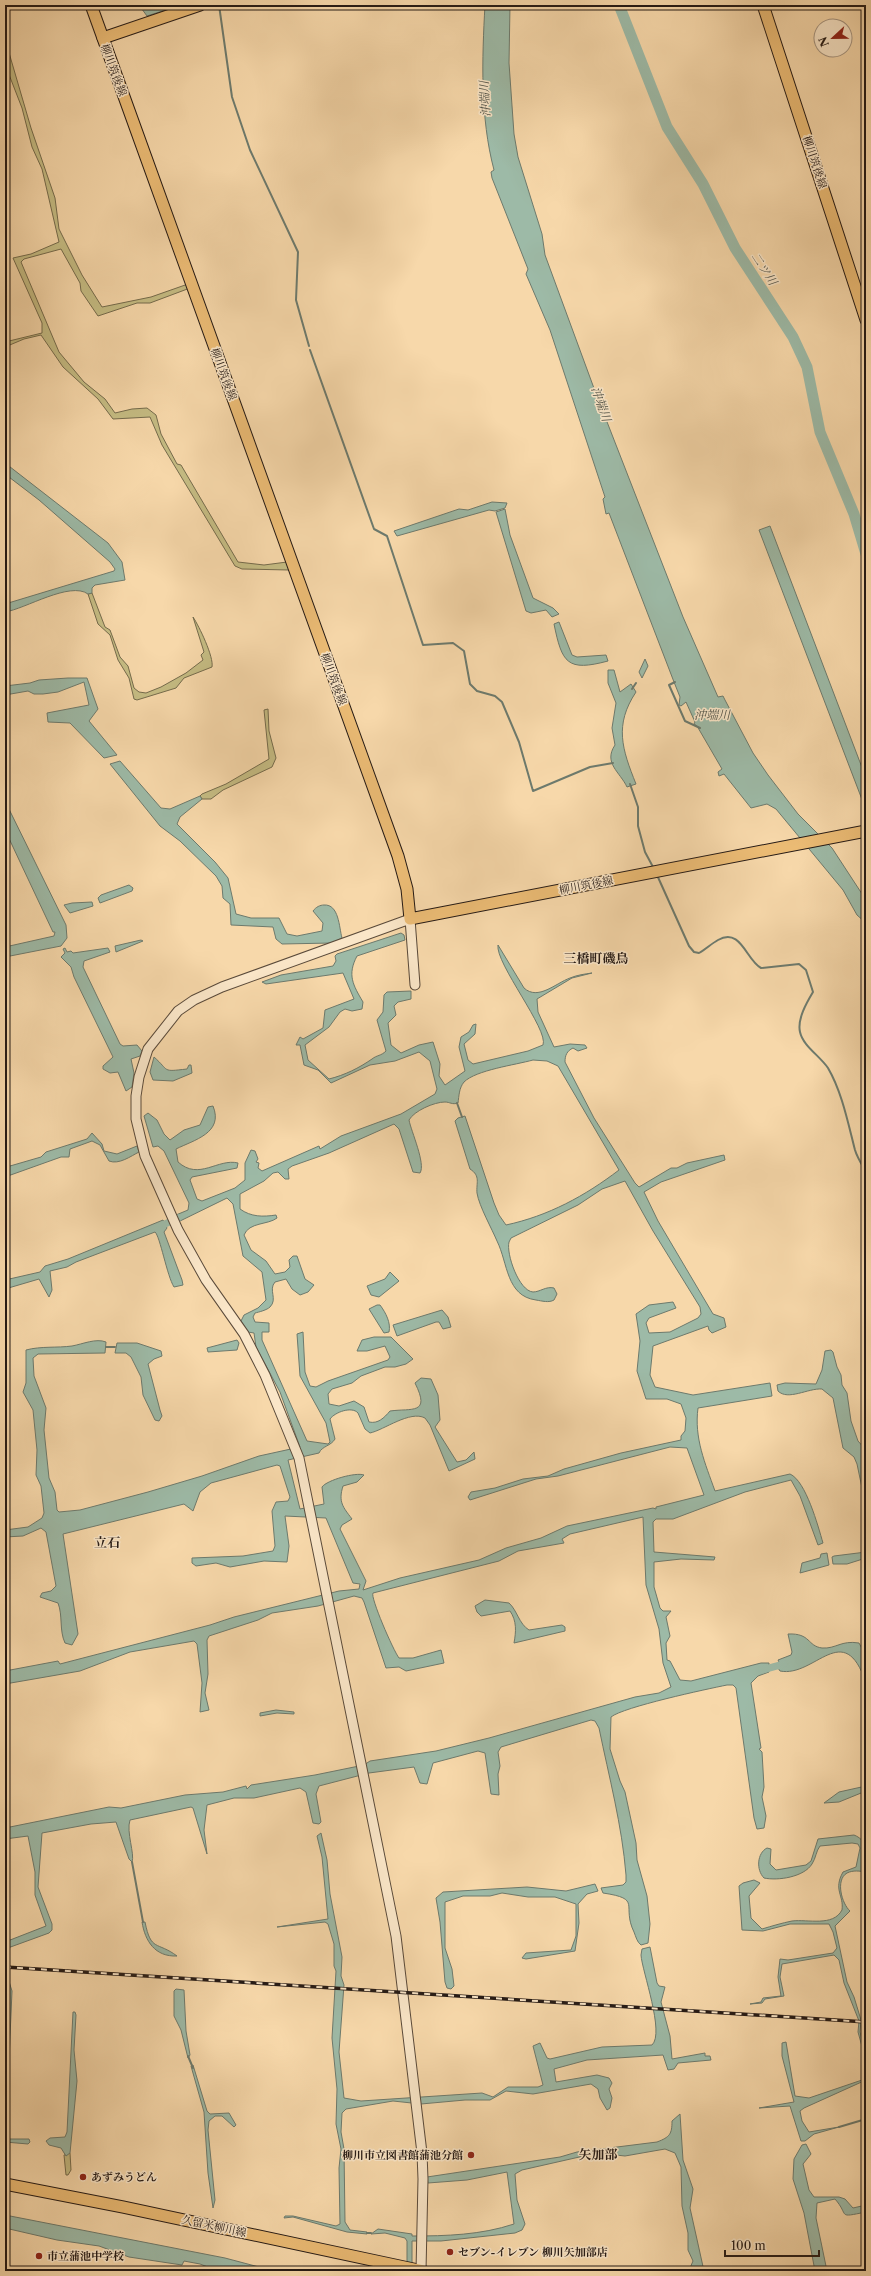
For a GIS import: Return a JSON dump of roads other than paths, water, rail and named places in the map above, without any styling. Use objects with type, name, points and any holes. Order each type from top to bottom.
[{"type":"main road","name":"柳川筑後線","points":[[90,5],[193,285],[396,852],[407,889],[410,919],[866,831]]},
{"type":"main road","points":[[103,38],[200,5]]},
{"type":"main road","name":"柳川筑後線","points":[[763,5],[866,320]]},
{"type":"main road","name":"久留米柳川線","points":[[5,2184],[123,2206],[422,2271]]},
{"type":"street","points":[[415,985],[410,919],[249,977],[194,1000],[172,1017],[148,1049],[136,1096],[136,1119],[145,1156],[178,1230],[206,1280],[244,1334],[266,1375],[299,1458],[364,1776],[402,1973],[422,2160],[422,2271]]},
{"type":"water","points":[[139,5],[147,5],[149,8],[157,5],[181,5],[147,16]]},
{"type":"water","name":"沖端川","points":[[485,5],[510,5],[509,63],[514,134],[518,157],[542,234],[545,255],[595,391],[683,617],[718,697],[723,696],[753,753],[798,814],[832,848],[866,900],[866,923],[857,915],[843,890],[776,809],[767,804],[751,808],[724,774],[719,776],[718,772],[722,769],[697,726],[694,724],[695,722],[686,702],[681,706],[679,705],[680,697],[609,513],[606,514],[603,499],[605,497],[550,330],[526,274],[528,269],[492,178],[491,172],[494,170],[486,129],[483,88]]},
{"type":"water","points":[[5,463],[108,543],[122,562],[125,580],[95,585],[92,588],[92,593],[88,594],[80,591],[59,593],[5,612],[5,604],[114,571],[115,569],[110,562],[39,500],[5,474]]},
{"type":"water","points":[[492,502],[507,503],[505,508],[495,511],[489,510],[397,536],[394,531],[459,509],[468,510]]},
{"type":"water","points":[[505,509],[510,535],[533,598],[553,608],[559,614],[552,617],[546,610],[531,613],[526,611],[496,512]]},
{"type":"water","points":[[770,526],[866,778],[866,810],[759,530]]},
{"type":"water","points":[[559,622],[572,655],[577,657],[606,655],[608,661],[583,665],[575,664],[569,661],[564,656],[560,648],[557,637],[554,624]]},
{"type":"water","points":[[645,659],[648,666],[642,678],[639,672]]},
{"type":"water","points":[[608,670],[614,670],[620,692],[631,684],[636,692],[629,704],[623,726],[622,737],[624,748],[636,784],[627,787],[614,767],[611,757],[615,745],[612,728],[616,703],[608,683]]},
{"type":"water","points":[[87,678],[98,709],[89,721],[117,755],[104,758],[70,723],[48,722],[47,713],[89,705],[84,682],[58,692],[34,694],[28,691],[5,695],[5,686],[30,683],[39,680]]},
{"type":"water","points":[[120,761],[161,808],[170,809],[200,796],[202,799],[180,817],[177,824],[215,862],[228,878],[236,914],[251,918],[279,918],[287,934],[297,936],[322,931],[323,923],[313,911],[315,908],[320,906],[329,906],[333,908],[338,917],[342,938],[332,943],[282,944],[276,939],[273,927],[231,925],[230,904],[223,898],[222,886],[216,876],[180,841],[160,826],[110,764]]},
{"type":"water","points":[[5,801],[66,925],[67,938],[61,946],[5,957],[5,947],[54,936],[55,932],[53,932],[5,830]]},
{"type":"water","points":[[129,885],[133,888],[132,891],[100,903],[98,898],[101,895]]},
{"type":"water","points":[[92,902],[93,906],[70,913],[64,905],[72,903]]},
{"type":"water","points":[[401,933],[404,935],[405,940],[357,956],[352,969],[352,980],[363,1002],[362,1009],[352,1011],[345,1009],[340,1012],[329,1027],[305,1045],[308,1060],[329,1079],[352,1071],[386,1051],[377,1020],[383,1012],[384,995],[387,992],[411,991],[411,999],[398,1002],[394,1006],[396,1015],[388,1023],[391,1045],[401,1053],[419,1045],[433,1042],[440,1064],[439,1076],[445,1085],[465,1071],[459,1047],[461,1037],[469,1032],[473,1025],[476,1024],[475,1034],[464,1044],[468,1060],[473,1064],[528,1051],[543,1045],[543,1037],[499,954],[498,945],[524,988],[529,992],[541,992],[573,977],[592,973],[572,978],[537,999],[538,1012],[554,1047],[570,1044],[585,1045],[587,1048],[578,1051],[573,1048],[569,1050],[565,1057],[565,1062],[594,1118],[639,1187],[671,1168],[677,1168],[687,1163],[724,1155],[725,1160],[661,1182],[644,1192],[658,1221],[713,1314],[724,1318],[726,1327],[712,1333],[708,1326],[653,1346],[650,1375],[655,1387],[693,1395],[770,1383],[772,1396],[698,1408],[697,1419],[699,1440],[704,1460],[715,1491],[790,1474],[796,1478],[811,1505],[823,1543],[818,1545],[800,1496],[791,1480],[745,1492],[673,1519],[656,1519],[653,1522],[654,1552],[715,1557],[714,1560],[681,1559],[654,1562],[654,1587],[660,1608],[663,1611],[671,1611],[666,1617],[670,1636],[666,1643],[667,1660],[670,1661],[680,1680],[691,1681],[761,1663],[769,1663],[769,1672],[758,1676],[751,1683],[761,1748],[759,1749],[762,1752],[764,1787],[762,1797],[766,1816],[764,1828],[757,1829],[754,1818],[736,1688],[733,1685],[727,1685],[631,1708],[611,1717],[610,1749],[625,1792],[636,1843],[637,1860],[647,1896],[650,1924],[648,1943],[641,1945],[638,1941],[631,1923],[629,1905],[627,1901],[615,1895],[603,1893],[601,1888],[623,1885],[626,1882],[626,1875],[618,1819],[599,1728],[595,1721],[591,1720],[501,1747],[498,1752],[500,1766],[498,1774],[499,1795],[491,1794],[485,1753],[478,1751],[433,1763],[427,1784],[420,1783],[414,1767],[369,1773],[319,1786],[316,1794],[321,1822],[319,1824],[313,1823],[306,1792],[300,1788],[254,1798],[234,1798],[207,1805],[204,1830],[207,1854],[193,1808],[191,1807],[130,1820],[129,1830],[133,1858],[132,1862],[129,1859],[116,1822],[91,1824],[42,1833],[38,1887],[52,1924],[52,1930],[49,1933],[5,1949],[5,1942],[46,1926],[35,1895],[35,1872],[28,1836],[5,1839],[5,1828],[109,1807],[121,1808],[185,1795],[223,1792],[246,1786],[247,1789],[251,1785],[315,1775],[364,1765],[370,1761],[436,1751],[489,1738],[635,1697],[659,1693],[671,1687],[663,1663],[659,1629],[646,1585],[643,1517],[570,1534],[562,1539],[564,1543],[518,1551],[499,1561],[373,1593],[375,1604],[383,1624],[399,1658],[413,1658],[441,1650],[444,1663],[406,1671],[399,1667],[386,1668],[364,1602],[362,1598],[354,1596],[318,1606],[272,1613],[258,1620],[209,1636],[207,1640],[208,1674],[205,1693],[209,1710],[200,1712],[202,1683],[197,1644],[194,1641],[130,1652],[80,1671],[5,1684],[5,1671],[58,1661],[60,1664],[210,1625],[234,1617],[339,1591],[359,1589],[360,1584],[353,1583],[326,1518],[285,1516],[289,1546],[287,1562],[264,1561],[230,1567],[216,1563],[196,1566],[192,1563],[192,1558],[243,1556],[273,1551],[275,1546],[272,1511],[276,1502],[288,1501],[290,1497],[280,1466],[277,1465],[211,1483],[200,1492],[193,1511],[184,1504],[63,1534],[78,1634],[72,1645],[65,1643],[63,1638],[58,1603],[40,1597],[42,1593],[51,1591],[56,1586],[46,1532],[41,1528],[23,1536],[5,1537],[5,1530],[28,1527],[42,1518],[44,1513],[41,1486],[36,1475],[37,1450],[33,1410],[23,1392],[26,1383],[26,1350],[72,1346],[94,1341],[106,1342],[105,1353],[38,1354],[33,1358],[34,1376],[46,1408],[44,1430],[49,1478],[55,1492],[57,1510],[59,1512],[80,1510],[148,1492],[202,1476],[259,1456],[300,1447],[280,1392],[256,1347],[254,1333],[248,1332],[241,1321],[244,1315],[258,1308],[266,1300],[262,1272],[243,1256],[233,1204],[227,1198],[178,1222],[176,1215],[188,1210],[189,1203],[164,1151],[158,1146],[153,1147],[144,1116],[148,1113],[157,1120],[164,1134],[170,1140],[184,1130],[200,1125],[208,1107],[213,1106],[215,1115],[214,1123],[211,1129],[199,1139],[176,1149],[178,1162],[193,1169],[208,1168],[223,1163],[238,1163],[237,1168],[192,1177],[190,1180],[197,1199],[202,1201],[235,1188],[245,1180],[245,1163],[251,1150],[255,1151],[258,1159],[256,1162],[259,1163],[258,1168],[262,1171],[319,1146],[320,1149],[341,1136],[401,1114],[435,1094],[437,1089],[430,1061],[419,1052],[395,1061],[370,1065],[331,1083],[318,1070],[304,1065],[300,1045],[296,1045],[300,1037],[303,1039],[323,1028],[325,1010],[354,999],[343,973],[266,984],[262,982],[281,975],[333,966],[336,961],[335,956],[337,954]],"holes":[[[533,1060],[547,1061],[558,1066],[619,1170],[566,1204],[537,1216],[506,1225],[499,1215],[494,1203],[465,1116],[458,1118],[455,1121],[470,1169],[476,1174],[477,1177],[477,1193],[480,1204],[501,1250],[513,1285],[526,1297],[545,1302],[554,1300],[557,1294],[554,1288],[533,1292],[528,1290],[523,1285],[518,1279],[512,1263],[509,1248],[511,1238],[578,1205],[602,1189],[625,1181],[653,1231],[700,1307],[701,1314],[698,1318],[670,1332],[649,1333],[646,1323],[649,1318],[676,1308],[673,1302],[649,1305],[636,1314],[640,1341],[637,1371],[646,1399],[667,1399],[681,1404],[686,1418],[685,1431],[681,1436],[681,1440],[621,1453],[564,1469],[548,1476],[523,1479],[495,1488],[471,1492],[468,1497],[470,1500],[536,1479],[558,1476],[670,1447],[687,1448],[704,1495],[656,1507],[656,1509],[653,1508],[567,1526],[541,1538],[506,1548],[479,1560],[400,1578],[363,1590],[366,1581],[340,1529],[342,1525],[352,1519],[342,1504],[341,1496],[343,1486],[357,1482],[364,1475],[360,1474],[335,1479],[325,1484],[322,1487],[324,1504],[300,1509],[288,1460],[319,1453],[335,1439],[330,1419],[332,1416],[339,1412],[348,1410],[358,1413],[365,1429],[370,1433],[405,1418],[419,1416],[425,1418],[430,1425],[449,1471],[475,1459],[474,1452],[466,1460],[457,1462],[435,1427],[440,1420],[438,1395],[431,1379],[421,1378],[415,1383],[421,1400],[420,1405],[417,1408],[390,1411],[383,1418],[375,1422],[369,1422],[364,1407],[354,1401],[339,1406],[329,1404],[328,1394],[332,1389],[352,1383],[361,1376],[385,1367],[395,1367],[406,1364],[413,1359],[391,1337],[374,1337],[362,1340],[357,1351],[367,1351],[385,1346],[390,1357],[388,1360],[328,1381],[316,1387],[310,1386],[305,1372],[303,1332],[297,1334],[300,1376],[326,1423],[330,1442],[328,1444],[307,1441],[262,1340],[262,1332],[269,1332],[269,1323],[255,1322],[253,1317],[255,1313],[267,1309],[272,1304],[272,1288],[275,1282],[286,1279],[292,1289],[300,1295],[308,1292],[314,1285],[305,1279],[297,1256],[293,1256],[289,1260],[290,1267],[285,1272],[275,1274],[266,1261],[251,1250],[244,1235],[246,1231],[254,1226],[277,1218],[276,1215],[262,1216],[244,1212],[240,1209],[240,1194],[264,1181],[273,1173],[278,1172],[285,1179],[289,1179],[288,1169],[292,1166],[329,1153],[394,1124],[399,1129],[413,1172],[420,1173],[420,1155],[409,1120],[415,1113],[440,1102],[454,1104],[458,1103],[462,1084],[477,1074],[496,1068]]]},
{"type":"water","points":[[141,940],[143,941],[116,952],[115,946]]},
{"type":"water","points":[[65,948],[67,952],[71,951],[73,953],[108,948],[110,952],[84,961],[83,967],[120,1044],[123,1046],[137,1045],[142,1051],[140,1056],[131,1059],[134,1073],[132,1087],[126,1091],[118,1072],[110,1073],[103,1069],[103,1066],[113,1057],[74,977],[71,967],[61,957],[65,953],[63,949]]},
{"type":"water","points":[[154,1057],[169,1070],[187,1069],[189,1065],[191,1065],[192,1073],[173,1081],[153,1080],[150,1072]]},
{"type":"water","points":[[92,1133],[102,1144],[104,1151],[117,1154],[137,1146],[139,1152],[125,1160],[113,1162],[109,1161],[100,1145],[92,1141],[70,1149],[69,1157],[61,1157],[5,1177],[5,1168],[41,1157],[46,1152],[87,1139]]},
{"type":"water","points":[[163,1220],[167,1228],[164,1232],[183,1285],[174,1287],[171,1282],[155,1232],[76,1262],[67,1267],[50,1271],[52,1290],[49,1297],[39,1279],[5,1289],[5,1280],[40,1272],[45,1266],[68,1259]]},
{"type":"water","points":[[390,1272],[399,1281],[379,1297],[371,1295],[367,1286],[385,1279]]},
{"type":"water","points":[[380,1305],[386,1315],[389,1322],[389,1332],[384,1333],[369,1309]]},
{"type":"water","points":[[442,1310],[448,1317],[451,1327],[443,1329],[439,1322],[436,1322],[397,1336],[393,1325]]},
{"type":"water","points":[[237,1340],[239,1343],[237,1350],[208,1352],[207,1348]]},
{"type":"water","points":[[117,1343],[137,1343],[161,1351],[162,1356],[154,1359],[148,1364],[162,1416],[159,1421],[155,1420],[143,1395],[141,1377],[131,1357],[126,1353],[115,1353]]},
{"type":"water","points":[[831,1350],[841,1375],[842,1385],[847,1393],[851,1421],[858,1441],[866,1450],[866,1507],[857,1464],[854,1457],[843,1448],[833,1398],[822,1389],[787,1395],[778,1391],[777,1385],[785,1383],[816,1384],[822,1370],[825,1351]]},
{"type":"water","points":[[866,1552],[866,1558],[847,1564],[833,1564],[832,1557],[834,1556]]},
{"type":"water","points":[[827,1553],[829,1565],[800,1573],[802,1563],[820,1558],[821,1554]]},
{"type":"water","points":[[485,1600],[509,1603],[523,1624],[529,1630],[562,1625],[565,1627],[565,1631],[514,1643],[514,1619],[510,1611],[481,1616],[477,1612],[475,1606]]},
{"type":"water","points":[[788,1634],[801,1635],[817,1647],[822,1648],[853,1642],[859,1643],[866,1656],[866,1683],[857,1664],[848,1654],[838,1652],[793,1671],[780,1671],[776,1665],[779,1662],[778,1660],[791,1655],[792,1652]]},
{"type":"water","points":[[276,1710],[294,1712],[294,1714],[277,1713],[260,1716],[260,1713]]},
{"type":"water","points":[[866,1786],[866,1791],[839,1802],[824,1803],[839,1792]]},
{"type":"water","points":[[321,1833],[327,1860],[330,1894],[342,1957],[341,1976],[344,1985],[339,2052],[344,2098],[361,2101],[482,2093],[493,2097],[508,2087],[538,2087],[543,2085],[533,2046],[540,2043],[547,2058],[550,2059],[602,2047],[652,2045],[655,2038],[656,2028],[652,2002],[641,1955],[642,1949],[650,1947],[657,1983],[659,1986],[665,1987],[661,2002],[670,2036],[672,2059],[705,2053],[705,2056],[710,2056],[711,2060],[678,2063],[674,2069],[668,2070],[663,2055],[587,2060],[554,2069],[556,2082],[597,2075],[609,2078],[612,2083],[609,2089],[612,2098],[610,2108],[607,2110],[600,2098],[598,2089],[591,2084],[533,2094],[506,2091],[490,2100],[465,2100],[421,2104],[393,2101],[346,2109],[342,2113],[341,2132],[344,2149],[345,2222],[350,2230],[367,2232],[367,2234],[347,2232],[293,2217],[284,2218],[285,2216],[293,2216],[336,2226],[340,2224],[339,2168],[341,2149],[336,2124],[337,2089],[332,2038],[336,1971],[334,1966],[334,1944],[328,1924],[325,1922],[277,1927],[328,1919],[322,1857],[317,1836]]},
{"type":"water","points":[[854,1835],[863,1841],[865,1846],[866,1872],[852,1871],[843,1876],[841,1881],[842,1898],[850,1911],[835,1926],[847,1982],[854,1997],[861,2020],[860,2032],[866,2061],[858,2032],[859,2021],[844,1983],[839,1960],[834,1955],[782,1964],[780,1977],[784,1996],[765,1999],[762,2003],[750,2004],[761,2002],[763,1998],[781,1996],[778,1977],[780,1959],[788,1960],[833,1953],[837,1948],[833,1932],[829,1924],[790,1924],[763,1931],[742,1930],[739,1886],[743,1883],[754,1880],[760,1883],[749,1896],[751,1918],[762,1929],[792,1921],[820,1921],[833,1919],[842,1910],[842,1900],[839,1888],[840,1878],[843,1872],[856,1867],[860,1848],[858,1844],[852,1843],[820,1846],[812,1864],[803,1872],[790,1877],[776,1879],[764,1878],[761,1875],[759,1862],[761,1854],[767,1848],[771,1849],[770,1864],[776,1870],[806,1865],[811,1861],[818,1839]]},
{"type":"water","points":[[595,1884],[598,1891],[587,1894],[578,1904],[579,1923],[575,1951],[526,1959],[522,1958],[526,1953],[571,1950],[576,1936],[576,1904],[555,1897],[528,1897],[502,1893],[490,1896],[463,1896],[445,1902],[445,1948],[452,1969],[454,1986],[451,1989],[447,1988],[445,1982],[440,1922],[436,1898],[443,1892],[527,1887],[566,1891]]},
{"type":"water","points":[[142,1922],[145,1922],[152,1942],[177,1956],[169,1956],[157,1951],[149,1941],[143,1929]]},
{"type":"water","points":[[7,1975],[12,1991],[9,2060],[5,2068],[7,2002],[5,1976]]},
{"type":"water","points":[[176,1989],[184,1990],[186,2031],[190,2055],[188,2058],[181,2030],[174,2016],[174,1991]]},
{"type":"water","points":[[73,2012],[75,2012],[76,2015],[74,2050],[77,2081],[70,2153],[66,2156],[61,2148],[49,2145],[46,2141],[50,2138],[65,2137],[67,2132]]},
{"type":"water","points":[[786,2042],[795,2096],[809,2098],[865,2079],[866,2061],[866,2080],[800,2111],[802,2121],[809,2132],[839,2127],[814,2134],[805,2141],[801,2141],[790,2106],[759,2108],[794,2102],[782,2056],[782,2043]]},
{"type":"water","points":[[193,2065],[207,2111],[210,2114],[229,2113],[236,2125],[234,2127],[222,2116],[215,2116],[209,2121],[208,2130],[215,2200],[213,2208],[208,2173],[204,2112],[191,2066]]},
{"type":"water","points":[[680,2114],[683,2160],[693,2189],[690,2208],[704,2271],[670,2271],[690,2268],[693,2261],[688,2250],[688,2233],[682,2206],[681,2167],[675,2153],[665,2149],[625,2156],[597,2153],[522,2170],[515,2174],[517,2200],[525,2224],[522,2230],[515,2233],[441,2241],[412,2241],[412,2271],[407,2271],[407,2241],[405,2238],[385,2233],[371,2234],[378,2229],[412,2234],[412,2236],[451,2235],[489,2231],[514,2224],[507,2172],[467,2180],[428,2183],[427,2177],[560,2157],[577,2152],[657,2142],[667,2137],[671,2132],[672,2121]]},
{"type":"water","points":[[5,2139],[29,2139],[30,2142],[28,2144],[5,2142]]},
{"type":"water","points":[[806,2144],[811,2154],[803,2164],[809,2190],[814,2197],[839,2197],[845,2199],[853,2208],[866,2205],[866,2212],[847,2215],[835,2199],[817,2203],[816,2218],[827,2271],[815,2271],[804,2213],[793,2179],[794,2159],[802,2145]]},
{"type":"water","points":[[5,2215],[225,2258],[274,2271],[218,2271],[200,2264],[184,2261],[182,2265],[129,2257],[99,2246],[57,2240],[5,2228]]},
{"type":"waterway","points":[[219,5],[232,97],[250,150],[298,252],[296,300],[309,346]]},
{"type":"waterway","name":"二ツ川","points":[[619,5],[667,127],[703,184],[735,248],[793,337],[807,367],[820,432],[854,514],[866,554]]},
{"type":"waterway","points":[[310,350],[374,529],[387,536],[423,645],[453,643],[464,651],[470,684],[477,691],[495,696],[502,702],[519,742],[533,791],[590,767],[613,763]]},
{"type":"waterway","points":[[675,682],[669,685],[685,721],[700,728]]},
{"type":"waterway","points":[[632,689],[636,683]]},
{"type":"waterway","points":[[630,784],[638,807],[638,826],[645,852],[653,867]]},
{"type":"waterway","points":[[657,875],[689,946],[694,952],[699,953],[718,940],[726,937],[738,941],[756,964],[761,968],[799,964],[806,970],[813,992],[801,1016],[799,1027],[800,1032],[805,1042],[825,1064],[833,1077],[844,1108],[856,1153],[866,1172]]},
{"type":"waterway","points":[[457,1103],[462,1117]]},
{"type":"waterway","points":[[165,1224],[178,1218]]},
{"type":"waterway","points":[[106,1347],[115,1347]]},
{"type":"waterway","points":[[762,1670],[784,1664]]},
{"type":"waterway","points":[[132,1862],[143,1922]]},
{"type":"waterway","points":[[188,2056],[193,2068]]},
{"type":"waterway","points":[[839,2127],[866,2119]]},
{"type":"railway","points":[[5,1967],[866,2022]]},
{"type":"place","name":"柳川市立図書館蒲池分館","points":[[471,2155]]},
{"type":"place","name":"あずみうどん","points":[[83,2177]]},
{"type":"place","name":"セブン-イレブン 柳川矢加部店","points":[[450,2252]]},
{"type":"place","name":"市立蒲池中学校","points":[[39,2256]]},
{"type":"district","name":"三橋町磯鳥","points":[[596,958]]},
{"type":"district","name":"立石","points":[[107,1542]]},
{"type":"district","name":"矢加部","points":[[598,2154]]}]
